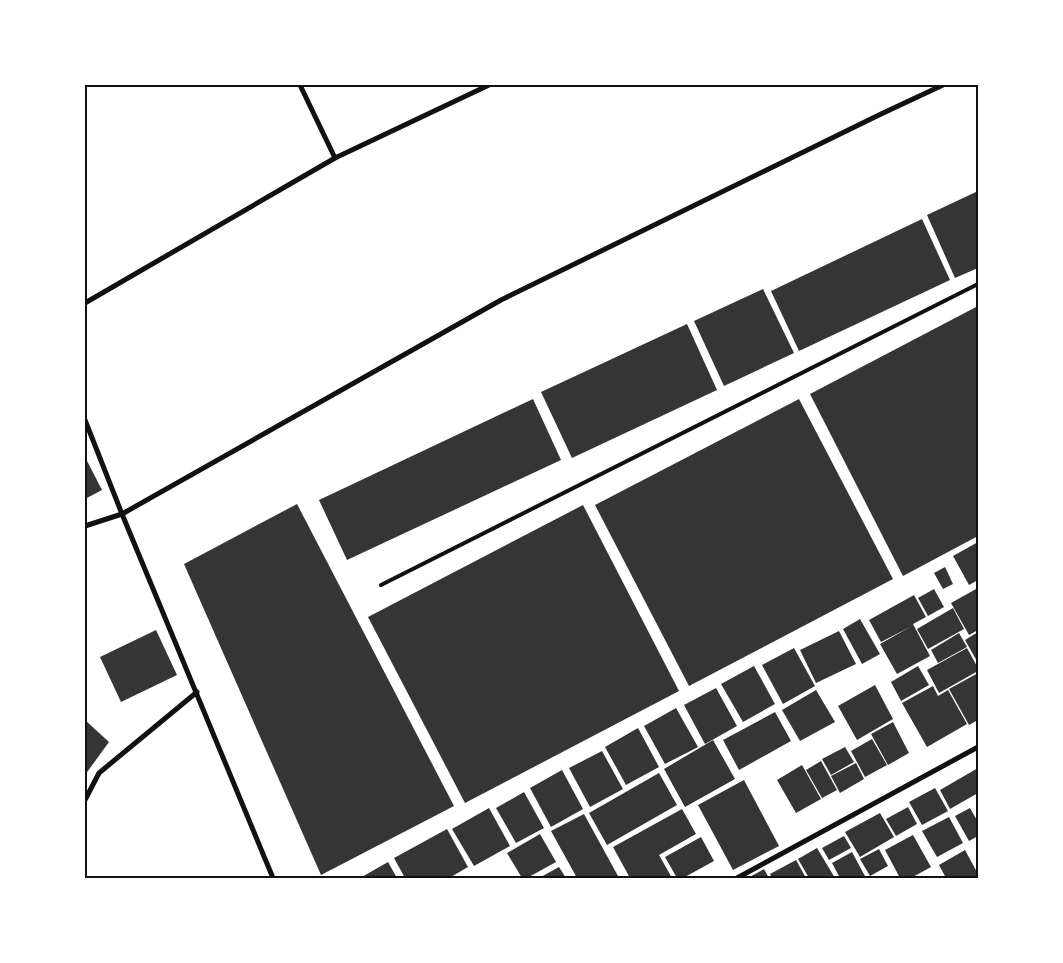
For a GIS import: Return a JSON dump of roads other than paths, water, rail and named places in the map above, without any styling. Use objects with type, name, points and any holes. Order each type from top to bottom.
[{"type":"street","points":[[300,85],[335,158]]},
{"type":"street","points":[[85,303],[335,158],[489,85]]},
{"type":"street","points":[[85,526],[122,514],[501,300],[943,85]]},
{"type":"street","points":[[85,420],[273,878]]},
{"type":"street","points":[[85,800],[99,773],[197,692]]},
{"type":"street","points":[[737,878],[978,746]]},
{"type":"lane","points":[[381,585],[978,284]]}]
